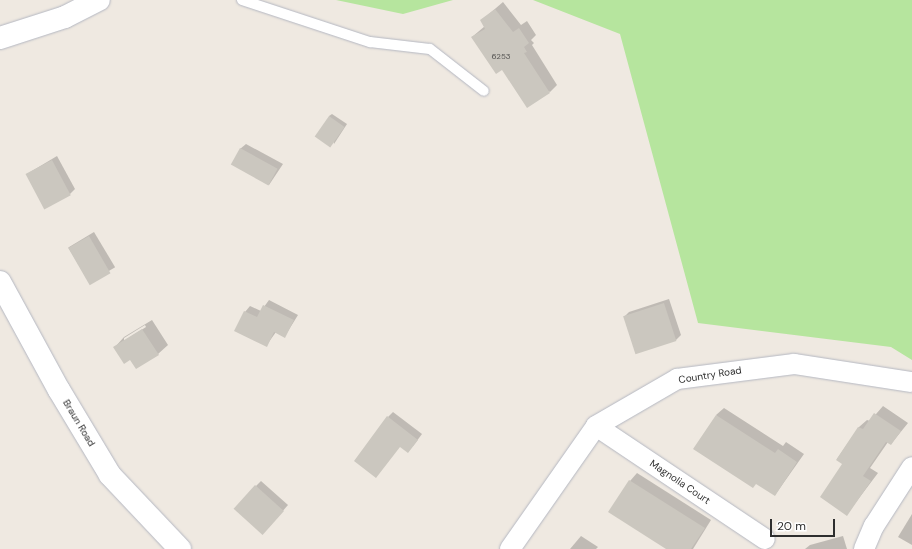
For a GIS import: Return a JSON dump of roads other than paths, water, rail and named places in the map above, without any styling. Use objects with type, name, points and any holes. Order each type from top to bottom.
[{"type":"street","points":[[0,38],[65,17],[98,0]]},
{"type":"street","name":"Braun Road","points":[[0,282],[59,390],[110,474],[180,549]]},
{"type":"street","name":"Country Road","points":[[510,549],[596,426],[677,379],[794,364],[912,382]]},
{"type":"street","name":"Magnolia Court","points":[[596,426],[765,539]]},
{"type":"street","points":[[864,549],[874,526],[912,467]]},
{"type":"lane","points":[[242,0],[370,42],[430,49],[484,91]]}]
